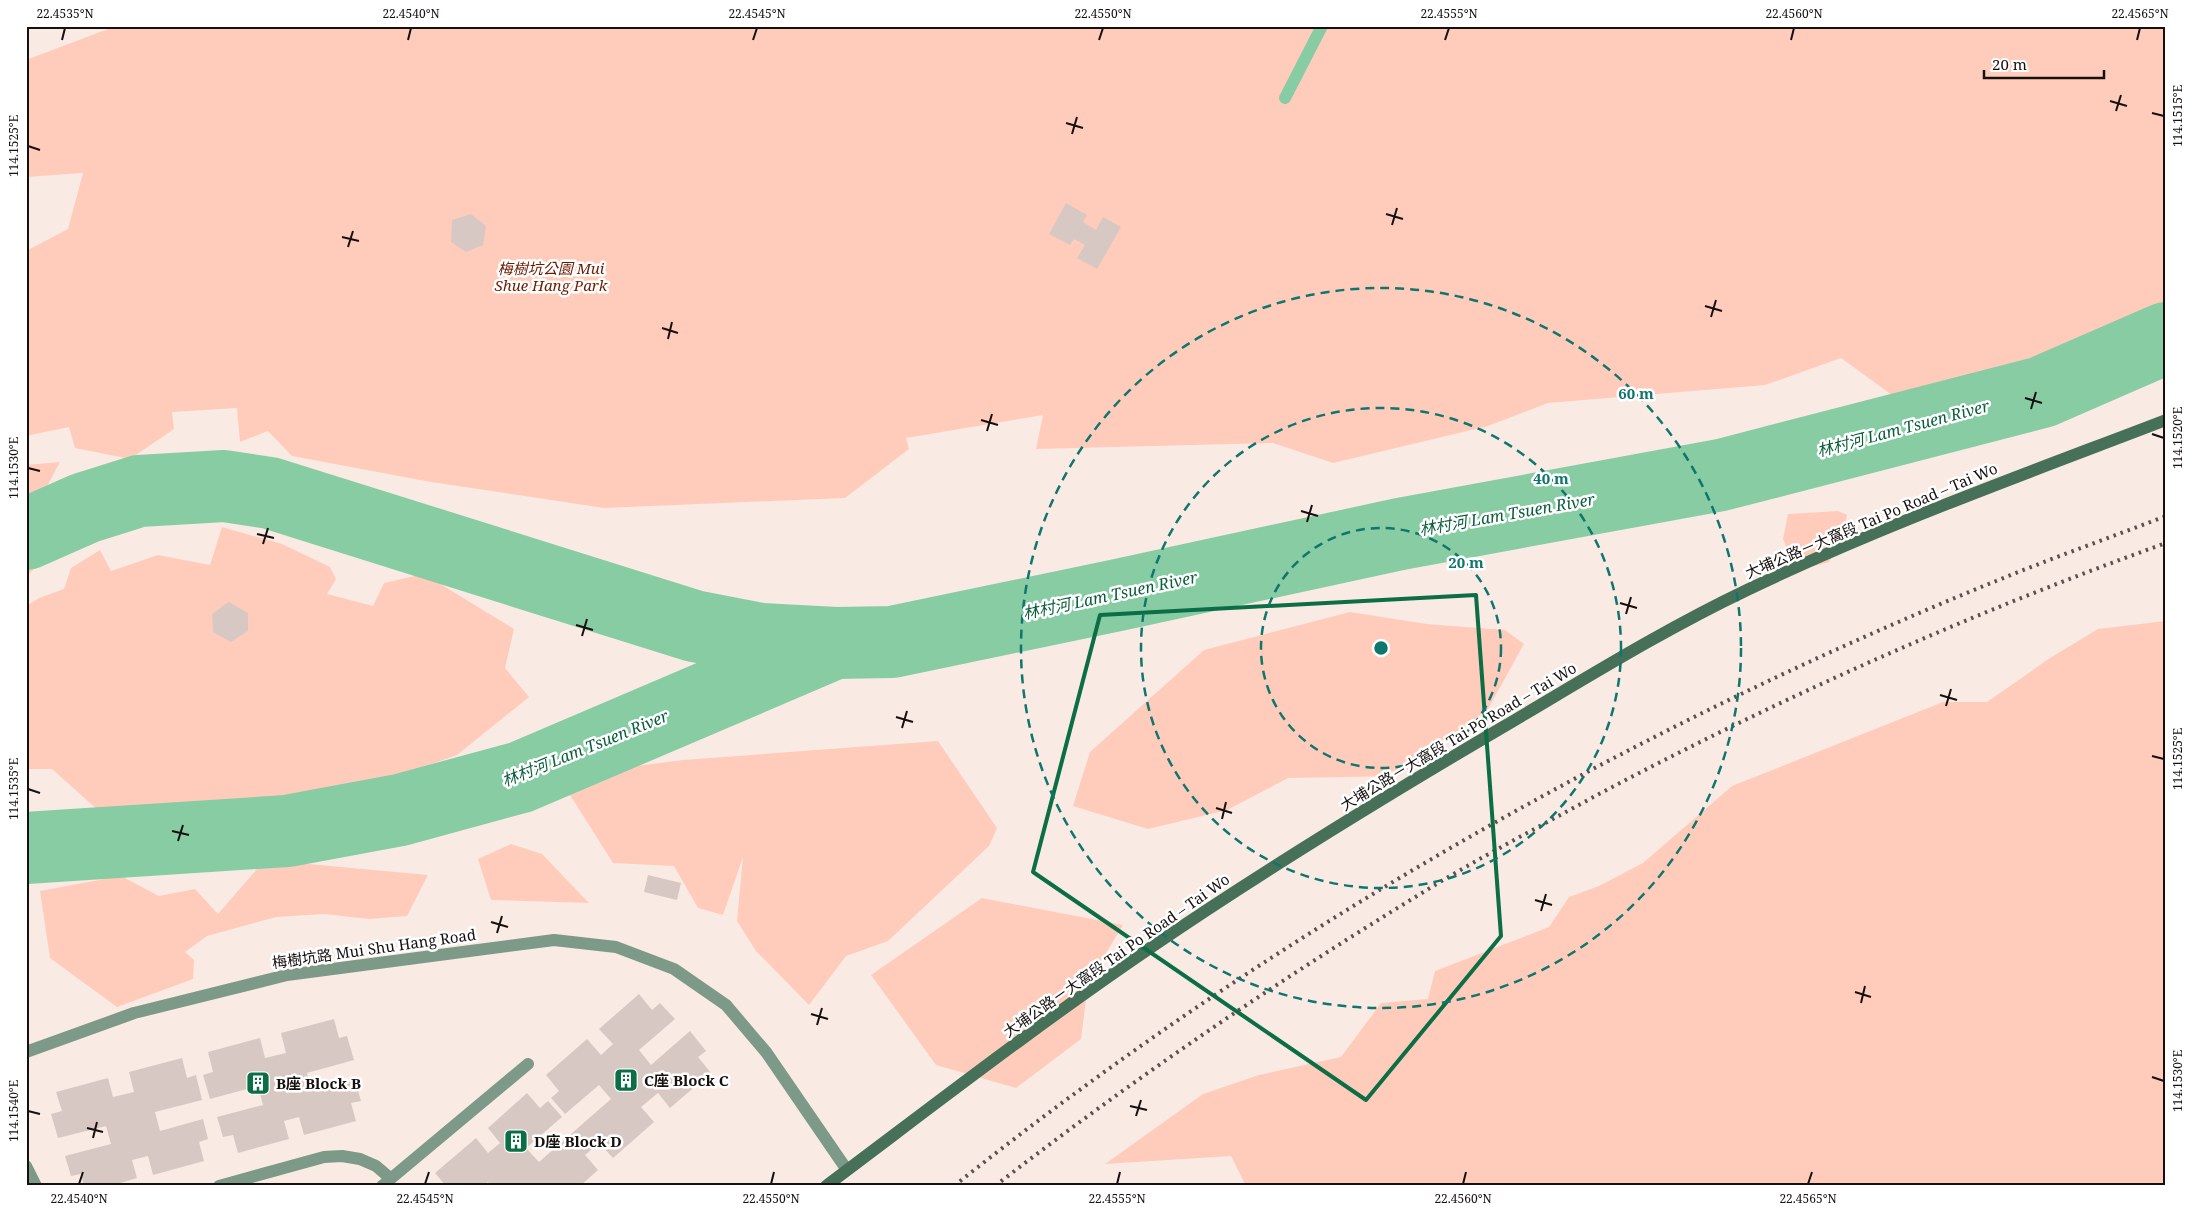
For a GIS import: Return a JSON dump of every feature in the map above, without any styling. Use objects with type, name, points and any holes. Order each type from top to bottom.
[{"type":"main road","name":"大埔公路－大窩段 Tai Po Road – Tai Wo","points":[[826,1186],[1100,984],[1273,867],[1453,756],[1660,634],[1745,591],[1844,546],[1924,513],[2166,420]]},
{"type":"street","name":"梅樹坑路 Mui Shu Hang Road","points":[[26,1052],[134,1013],[287,975],[554,940],[616,947],[674,969],[726,1005],[766,1052],[847,1170]]},
{"type":"street","points":[[219,1186],[324,1157],[342,1156],[360,1159],[376,1166],[386,1182],[528,1064]]},
{"type":"street","points":[[26,1166],[36,1186]]},
{"type":"highlighted area","points":[[1476,595],[1501,936],[1366,1100],[1033,872],[1100,615]]},
{"type":"green space","name":"梅樹坑公園 Mui Shue Hang Park","points":[[116,26],[2166,26],[2166,317],[2079,352],[1892,395],[1841,358],[1765,385],[1548,403],[1488,426],[1333,463],[1273,443],[1036,449],[1043,415],[906,438],[909,449],[845,498],[604,508],[431,482],[292,456],[268,431],[240,442],[237,408],[172,412],[174,429],[130,459],[75,448],[69,427],[26,436],[26,251],[68,229],[83,173],[26,177],[26,60]]},
{"type":"green space","points":[[60,462],[36,507],[26,514],[26,465]]},
{"type":"green space","points":[[1838,511],[1847,515],[1842,541],[1829,562],[1796,571],[1783,539],[1788,514]]},
{"type":"green space","points":[[222,527],[282,544],[330,567],[336,579],[327,594],[373,606],[384,583],[424,574],[514,629],[505,668],[529,697],[457,755],[379,783],[302,794],[210,815],[109,820],[52,769],[26,769],[26,606],[39,598],[64,589],[71,568],[100,550],[111,571],[158,555],[210,565]]},
{"type":"green space","points":[[55,547],[29,574],[26,577],[26,559]]},
{"type":"green space","points":[[1350,612],[1427,624],[1505,630],[1524,644],[1488,709],[1399,776],[1288,778],[1227,810],[1148,829],[1073,806],[1090,752],[1204,650]]},
{"type":"green space","points":[[2166,621],[2166,1186],[1246,1186],[1231,1156],[1105,1164],[1203,1094],[1259,1075],[1341,1057],[1381,1003],[1428,999],[1435,971],[1549,927],[1569,897],[1599,886],[1643,863],[1732,786],[1943,702],[1987,702],[2050,658],[2098,629]]},
{"type":"green space","points":[[938,741],[997,828],[989,846],[888,941],[846,956],[809,1005],[756,951],[737,921],[743,857],[723,915],[698,908],[674,866],[613,863],[558,776],[683,760]]},
{"type":"green space","points":[[26,816],[81,819],[97,878],[26,879]]},
{"type":"green space","points":[[511,844],[542,854],[589,903],[491,900],[478,859]]},
{"type":"green space","points":[[265,860],[428,875],[407,916],[369,919],[324,914],[276,917],[207,936],[185,952],[194,960],[193,979],[117,1007],[50,958],[40,891],[121,876],[159,896],[195,889],[218,914]]},
{"type":"green space","points":[[982,898],[1123,925],[1088,983],[1081,1039],[1016,1088],[936,1065],[871,975]]},
{"type":"building","points":[[1066,203],[1087,215],[1083,222],[1096,230],[1103,217],[1121,227],[1097,269],[1077,258],[1085,245],[1074,239],[1070,245],[1049,234]]},
{"type":"building","points":[[471,214],[486,226],[483,245],[466,252],[451,242],[452,220]]},
{"type":"building","points":[[229,602],[248,613],[248,631],[231,642],[213,632],[212,614]]},
{"type":"building","points":[[648,875],[681,883],[677,900],[644,892]]},
{"type":"building","name":"C座 Block C","points":[[639,994],[652,1010],[660,1003],[675,1019],[639,1050],[651,1065],[690,1031],[706,1051],[698,1057],[711,1073],[670,1108],[658,1093],[641,1107],[654,1122],[613,1158],[599,1143],[585,1155],[598,1170],[580,1186],[491,1186],[488,1182],[483,1186],[446,1186],[435,1173],[476,1138],[488,1153],[500,1143],[488,1128],[527,1093],[540,1108],[548,1101],[562,1117],[526,1148],[539,1162],[611,1099],[599,1085],[565,1114],[551,1098],[559,1091],[546,1075],[587,1039],[601,1055],[613,1044],[599,1029]]},
{"type":"building","name":"B座 Block B","points":[[334,1019],[339,1038],[347,1036],[354,1060],[307,1073],[312,1091],[355,1080],[361,1101],[351,1103],[356,1121],[304,1135],[299,1117],[284,1121],[289,1139],[238,1153],[233,1135],[223,1137],[217,1117],[263,1105],[258,1086],[210,1099],[203,1075],[213,1072],[208,1052],[260,1038],[265,1058],[286,1053],[281,1033]]},
{"type":"building","points":[[182,1058],[187,1078],[196,1075],[202,1100],[155,1112],[160,1131],[203,1119],[208,1139],[199,1142],[204,1161],[153,1175],[148,1156],[132,1160],[137,1178],[110,1186],[84,1186],[81,1174],[71,1176],[65,1156],[111,1144],[106,1126],[58,1138],[51,1114],[62,1111],[56,1092],[108,1078],[113,1097],[134,1092],[129,1072]]},
{"type":"waterway","points":[[1285,98],[1322,26]]},
{"type":"waterway","name":"林村河 Lam Tsuen River","points":[[26,534],[85,508],[139,491],[224,486],[270,493],[694,626],[761,639],[836,643],[892,642],[1400,534],[1721,475],[2042,392],[2166,338]]},
{"type":"waterway","name":"林村河 Lam Tsuen River","points":[[26,848],[287,831],[400,810],[521,777],[828,646]]},
{"type":"railway","points":[[954,1186],[1073,1095],[1196,1008],[1323,925],[1453,846],[1586,773],[1721,704],[1858,640],[2017,573],[2166,516]]},
{"type":"railway","points":[[995,1186],[1103,1105],[1269,990],[1382,917],[1499,848],[1668,758],[1807,690],[2021,598],[2166,543]]},
{"type":"place","name":"C座 Block C","points":[[626,1080]]},
{"type":"place","name":"B座 Block B","points":[[258,1083]]},
{"type":"place","name":"D座 Block D","points":[[516,1141]]}]
